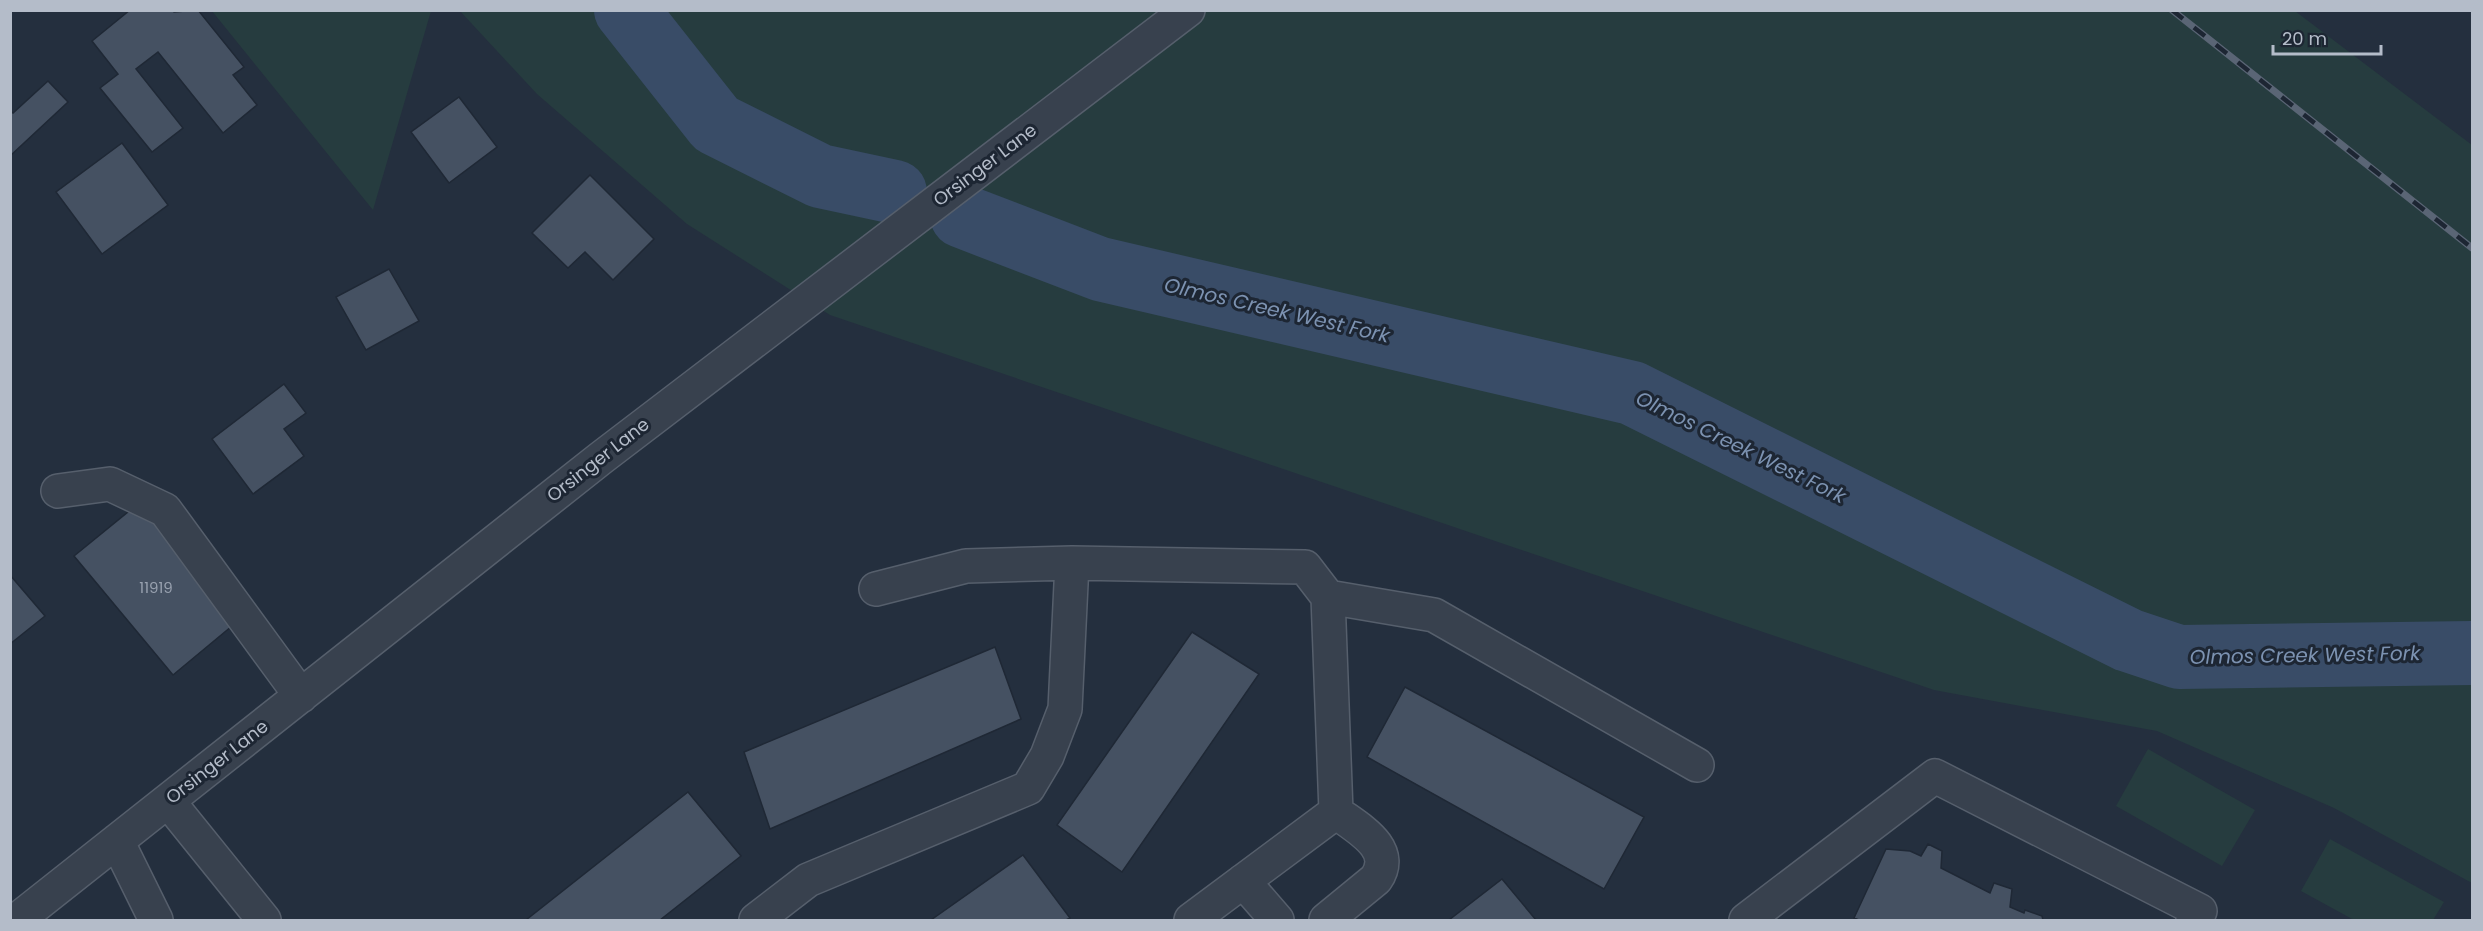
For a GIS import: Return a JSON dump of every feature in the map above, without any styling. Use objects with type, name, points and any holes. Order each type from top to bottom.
[{"type":"street","name":"Orsinger Lane","points":[[17,921],[601,458],[1188,10]]},
{"type":"street","points":[[58,491],[110,484],[165,510],[301,696]]},
{"type":"street","points":[[756,921],[808,880],[1028,788],[1047,756],[1065,709],[1072,563]]},
{"type":"street","points":[[876,589],[966,566],[1072,563],[1305,567],[1328,597],[1336,812]]},
{"type":"street","points":[[1328,597],[1434,615],[1697,765]]},
{"type":"street","points":[[1746,921],[1935,776],[2203,918]]},
{"type":"street","points":[[168,801],[264,921]]},
{"type":"street","points":[[1191,921],[1336,812]]},
{"type":"street","points":[[1326,921],[1376,879],[1382,872],[1383,863],[1376,842],[1336,812]]},
{"type":"street","points":[[117,841],[156,921]]},
{"type":"street","points":[[1243,881],[1277,921]]},
{"type":"green space","points":[[212,11],[431,11],[373,210]]},
{"type":"green space","points":[[460,11],[2295,11],[2472,145],[2472,883],[2334,808],[2157,731],[1934,690],[830,315],[687,224],[537,94]]},
{"type":"green space","points":[[2148,749],[2255,810],[2222,866],[2116,806]]},
{"type":"green space","points":[[2330,839],[2444,902],[2433,920],[2354,920],[2301,891]]},
{"type":"building","points":[[130,10],[173,10],[174,12],[198,10],[244,67],[233,75],[257,105],[223,133],[158,52],[136,69],[183,128],[152,152],[100,88],[118,74],[92,41]]},
{"type":"building","points":[[48,81],[68,102],[10,156],[10,111],[13,113]]},
{"type":"building","points":[[459,97],[497,147],[449,183],[411,132]]},
{"type":"building","points":[[122,143],[168,205],[102,254],[56,192]]},
{"type":"building","points":[[590,175],[654,239],[613,280],[585,252],[568,268],[532,233]]},
{"type":"building","points":[[389,269],[419,321],[366,350],[336,297]]},
{"type":"building","points":[[284,384],[306,413],[284,429],[304,456],[253,494],[212,439]]},
{"type":"building","points":[[139,503],[238,621],[173,675],[74,556]]},
{"type":"building","points":[[10,575],[45,616],[10,644]]},
{"type":"building","points":[[1192,632],[1259,674],[1122,872],[1057,825]]},
{"type":"building","points":[[995,647],[1021,719],[770,829],[744,752]]},
{"type":"building","points":[[1405,687],[1644,817],[1604,889],[1367,757]]},
{"type":"building","points":[[688,792],[741,856],[660,920],[526,920]]},
{"type":"building","points":[[1928,844],[1942,851],[1941,868],[1990,893],[1994,883],[2012,889],[2010,907],[2024,913],[2025,910],[2042,916],[2043,920],[1859,920],[1854,918],[1886,849],[1910,851],[1921,856]]},
{"type":"building","points":[[1023,855],[1070,918],[1066,920],[931,920]]},
{"type":"building","points":[[1502,879],[1536,920],[1449,920]]},
{"type":"waterway","name":"Olmos Creek West Fork","points":[[626,10],[716,124],[820,176],[895,192]]},
{"type":"waterway","name":"Olmos Creek West Fork","points":[[962,216],[1100,269],[1632,393],[2128,640],[2179,657],[2472,653]]},
{"type":"railway","points":[[2172,10],[2472,248]]}]
